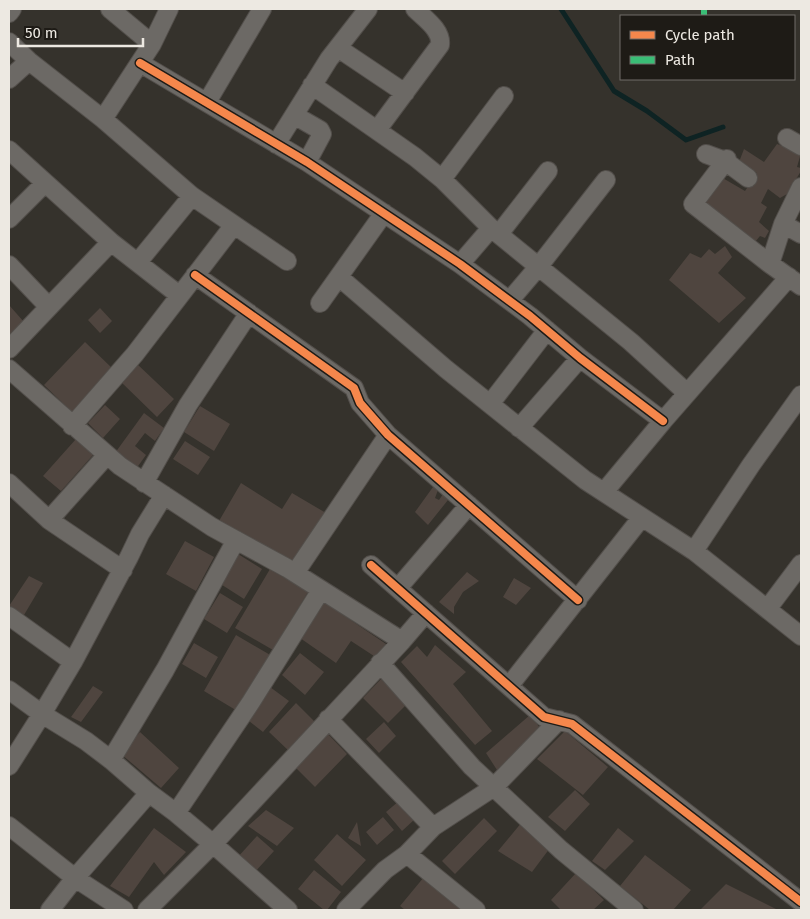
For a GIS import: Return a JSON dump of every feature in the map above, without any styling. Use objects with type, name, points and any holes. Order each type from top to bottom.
[{"type":"street","points":[[9,13],[12,9]]},
{"type":"street","points":[[110,9],[152,44]]},
{"type":"street","points":[[103,119],[152,44],[169,9]]},
{"type":"street","points":[[208,102],[262,9]]},
{"type":"street","points":[[276,144],[312,85],[368,9]]},
{"type":"street","points":[[377,130],[440,45],[438,33],[415,9]]},
{"type":"street","points":[[9,42],[29,61],[103,119],[192,196],[287,261]]},
{"type":"street","points":[[338,48],[405,93]]},
{"type":"street","points":[[9,79],[29,61]]},
{"type":"street","points":[[140,62],[307,162],[460,264],[510,300],[580,358],[663,421]]},
{"type":"street","points":[[312,85],[377,130],[442,179],[495,231],[631,342],[687,393]]},
{"type":"street","points":[[442,179],[504,96]]},
{"type":"street","points":[[294,115],[320,130],[322,134],[307,162]]},
{"type":"street","points":[[9,150],[111,242],[179,295]]},
{"type":"street","points":[[706,154],[726,160],[748,178]]},
{"type":"street","points":[[604,492],[687,393],[795,281],[693,204],[726,160]]},
{"type":"street","points":[[460,264],[495,231],[548,171]]},
{"type":"street","points":[[510,300],[606,180]]},
{"type":"street","points":[[9,219],[46,183]]},
{"type":"street","points":[[138,262],[192,196]]},
{"type":"street","points":[[770,264],[783,224],[799,199]]},
{"type":"street","points":[[320,303],[384,213]]},
{"type":"street","points":[[783,224],[801,234]]},
{"type":"street","points":[[72,426],[135,354],[234,225]]},
{"type":"street","points":[[9,349],[111,242]]},
{"type":"street","points":[[9,265],[49,307]]},
{"type":"street","points":[[195,274],[354,388],[360,403],[388,435],[578,600]]},
{"type":"street","points":[[339,277],[584,480],[694,551],[801,636]]},
{"type":"street","points":[[144,482],[188,405],[249,313]]},
{"type":"street","points":[[490,404],[547,330]]},
{"type":"street","points":[[519,428],[580,358]]},
{"type":"street","points":[[9,369],[120,466],[212,527],[295,573],[402,641]]},
{"type":"street","points":[[694,551],[751,465],[801,395]]},
{"type":"street","points":[[295,573],[388,435]]},
{"type":"street","points":[[49,520],[107,455]]},
{"type":"street","points":[[11,491],[49,520],[123,570]]},
{"type":"street","points":[[11,758],[42,714],[73,662],[123,570],[140,534],[164,495]]},
{"type":"street","points":[[398,588],[469,505]]},
{"type":"street","points":[[509,686],[642,517]]},
{"type":"street","points":[[111,760],[164,670],[236,540]]},
{"type":"street","points":[[768,608],[801,564]]},
{"type":"street","points":[[371,565],[544,717],[572,724],[796,904]]},
{"type":"street","points":[[176,813],[251,702],[321,590]]},
{"type":"street","points":[[147,910],[213,844],[426,613]]},
{"type":"street","points":[[9,616],[73,662]]},
{"type":"street","points":[[380,663],[472,766],[560,850],[634,910]]},
{"type":"street","points":[[9,690],[42,714],[86,741],[111,760],[213,844],[288,910]]},
{"type":"street","points":[[328,719],[433,827]]},
{"type":"street","points":[[346,910],[385,870],[407,854],[433,827],[494,787],[559,720]]},
{"type":"street","points":[[50,910],[75,878],[149,793]]},
{"type":"street","points":[[9,826],[75,878],[124,910]]},
{"type":"street","points":[[407,854],[476,910]]},
{"type":"building","points":[[777,144],[801,153],[797,167],[801,168],[801,171],[787,194],[780,198],[768,189],[761,203],[767,207],[759,222],[769,231],[765,238],[760,236],[755,242],[702,203],[721,177],[745,191],[757,173],[739,162],[744,149],[764,162]]},
{"type":"building","points":[[725,246],[732,257],[718,273],[746,298],[719,323],[669,280],[690,253],[701,258],[709,249],[715,254]]},
{"type":"building","points":[[9,305],[24,322],[9,338]]},
{"type":"building","points":[[100,308],[112,321],[100,333],[88,320]]},
{"type":"building","points":[[85,342],[113,369],[72,412],[44,385]]},
{"type":"building","points":[[136,363],[174,399],[157,417],[120,381]]},
{"type":"building","points":[[105,405],[120,419],[103,438],[88,423]]},
{"type":"building","points":[[200,406],[230,424],[214,451],[184,432]]},
{"type":"building","points":[[144,413],[164,428],[155,441],[145,433],[135,446],[146,455],[136,469],[115,453]]},
{"type":"building","points":[[76,439],[93,455],[61,491],[43,476]]},
{"type":"building","points":[[185,441],[210,457],[198,475],[173,459]]},
{"type":"building","points":[[241,483],[282,509],[292,493],[326,513],[294,566],[219,521]]},
{"type":"building","points":[[433,487],[438,490],[435,498],[439,500],[443,494],[448,500],[428,525],[415,512]]},
{"type":"building","points":[[185,541],[214,557],[196,591],[166,574]]},
{"type":"building","points":[[238,554],[262,569],[244,599],[219,583]]},
{"type":"building","points":[[270,569],[308,592],[273,650],[235,628]]},
{"type":"building","points":[[467,572],[479,581],[463,592],[454,607],[454,614],[439,602]]},
{"type":"building","points":[[29,576],[43,583],[24,615],[9,609],[9,606]]},
{"type":"building","points":[[514,578],[531,588],[516,605],[503,597]]},
{"type":"building","points":[[220,593],[243,607],[227,633],[204,619]]},
{"type":"building","points":[[324,602],[386,644],[377,658],[351,641],[336,663],[300,638]]},
{"type":"building","points":[[236,635],[272,656],[239,712],[204,691]]},
{"type":"building","points":[[194,643],[218,657],[206,678],[182,664]]},
{"type":"building","points":[[435,645],[466,672],[453,684],[492,731],[475,745],[401,662],[417,646],[427,657]]},
{"type":"building","points":[[300,653],[324,672],[305,695],[282,675]]},
{"type":"building","points":[[381,679],[407,704],[388,723],[363,698]]},
{"type":"building","points":[[93,686],[103,692],[81,722],[71,717]]},
{"type":"building","points":[[270,687],[289,701],[263,732],[245,718]]},
{"type":"building","points":[[296,703],[317,724],[290,752],[269,732]]},
{"type":"building","points":[[530,715],[540,728],[497,770],[486,753]]},
{"type":"building","points":[[384,722],[396,736],[379,753],[366,739]]},
{"type":"building","points":[[565,731],[608,767],[583,795],[537,759]]},
{"type":"building","points":[[140,732],[179,768],[161,788],[121,754]]},
{"type":"building","points":[[326,732],[347,754],[315,787],[293,765]]},
{"type":"building","points":[[575,790],[590,804],[565,831],[548,817]]},
{"type":"building","points":[[399,801],[415,819],[402,831],[386,812]]},
{"type":"building","points":[[266,810],[294,828],[277,846],[248,826]]},
{"type":"building","points":[[383,817],[394,830],[377,845],[366,832]]},
{"type":"building","points":[[484,818],[497,831],[455,874],[442,861]]},
{"type":"building","points":[[357,822],[361,846],[348,838]]},
{"type":"building","points":[[522,822],[550,848],[532,872],[498,851]]},
{"type":"building","points":[[154,828],[186,852],[164,875],[154,862],[129,897],[110,886]]},
{"type":"building","points":[[618,828],[634,841],[605,870],[592,861]]},
{"type":"building","points":[[337,834],[366,860],[342,886],[314,860]]},
{"type":"building","points":[[257,836],[274,851],[254,873],[237,858]]},
{"type":"building","points":[[645,855],[691,890],[673,910],[650,910],[620,886]]},
{"type":"building","points":[[314,870],[341,892],[327,910],[324,910],[298,889]]},
{"type":"building","points":[[576,873],[604,900],[593,910],[561,910],[551,900]]},
{"type":"building","points":[[424,877],[463,910],[405,910],[400,906]]},
{"type":"building","points":[[726,884],[778,910],[700,910]]},
{"type":"waterway","points":[[561,9],[614,91],[647,111],[686,140],[723,127]]},
{"type":"marked path","points":[[704,15],[705,9]]},
{"type":"cycle path","points":[[140,63],[307,162],[460,264],[530,316],[580,358],[663,421]]},
{"type":"cycle path","points":[[195,275],[354,388],[360,403],[388,435],[578,600]]},
{"type":"cycle path","points":[[371,565],[544,717],[572,724],[801,902]]}]
